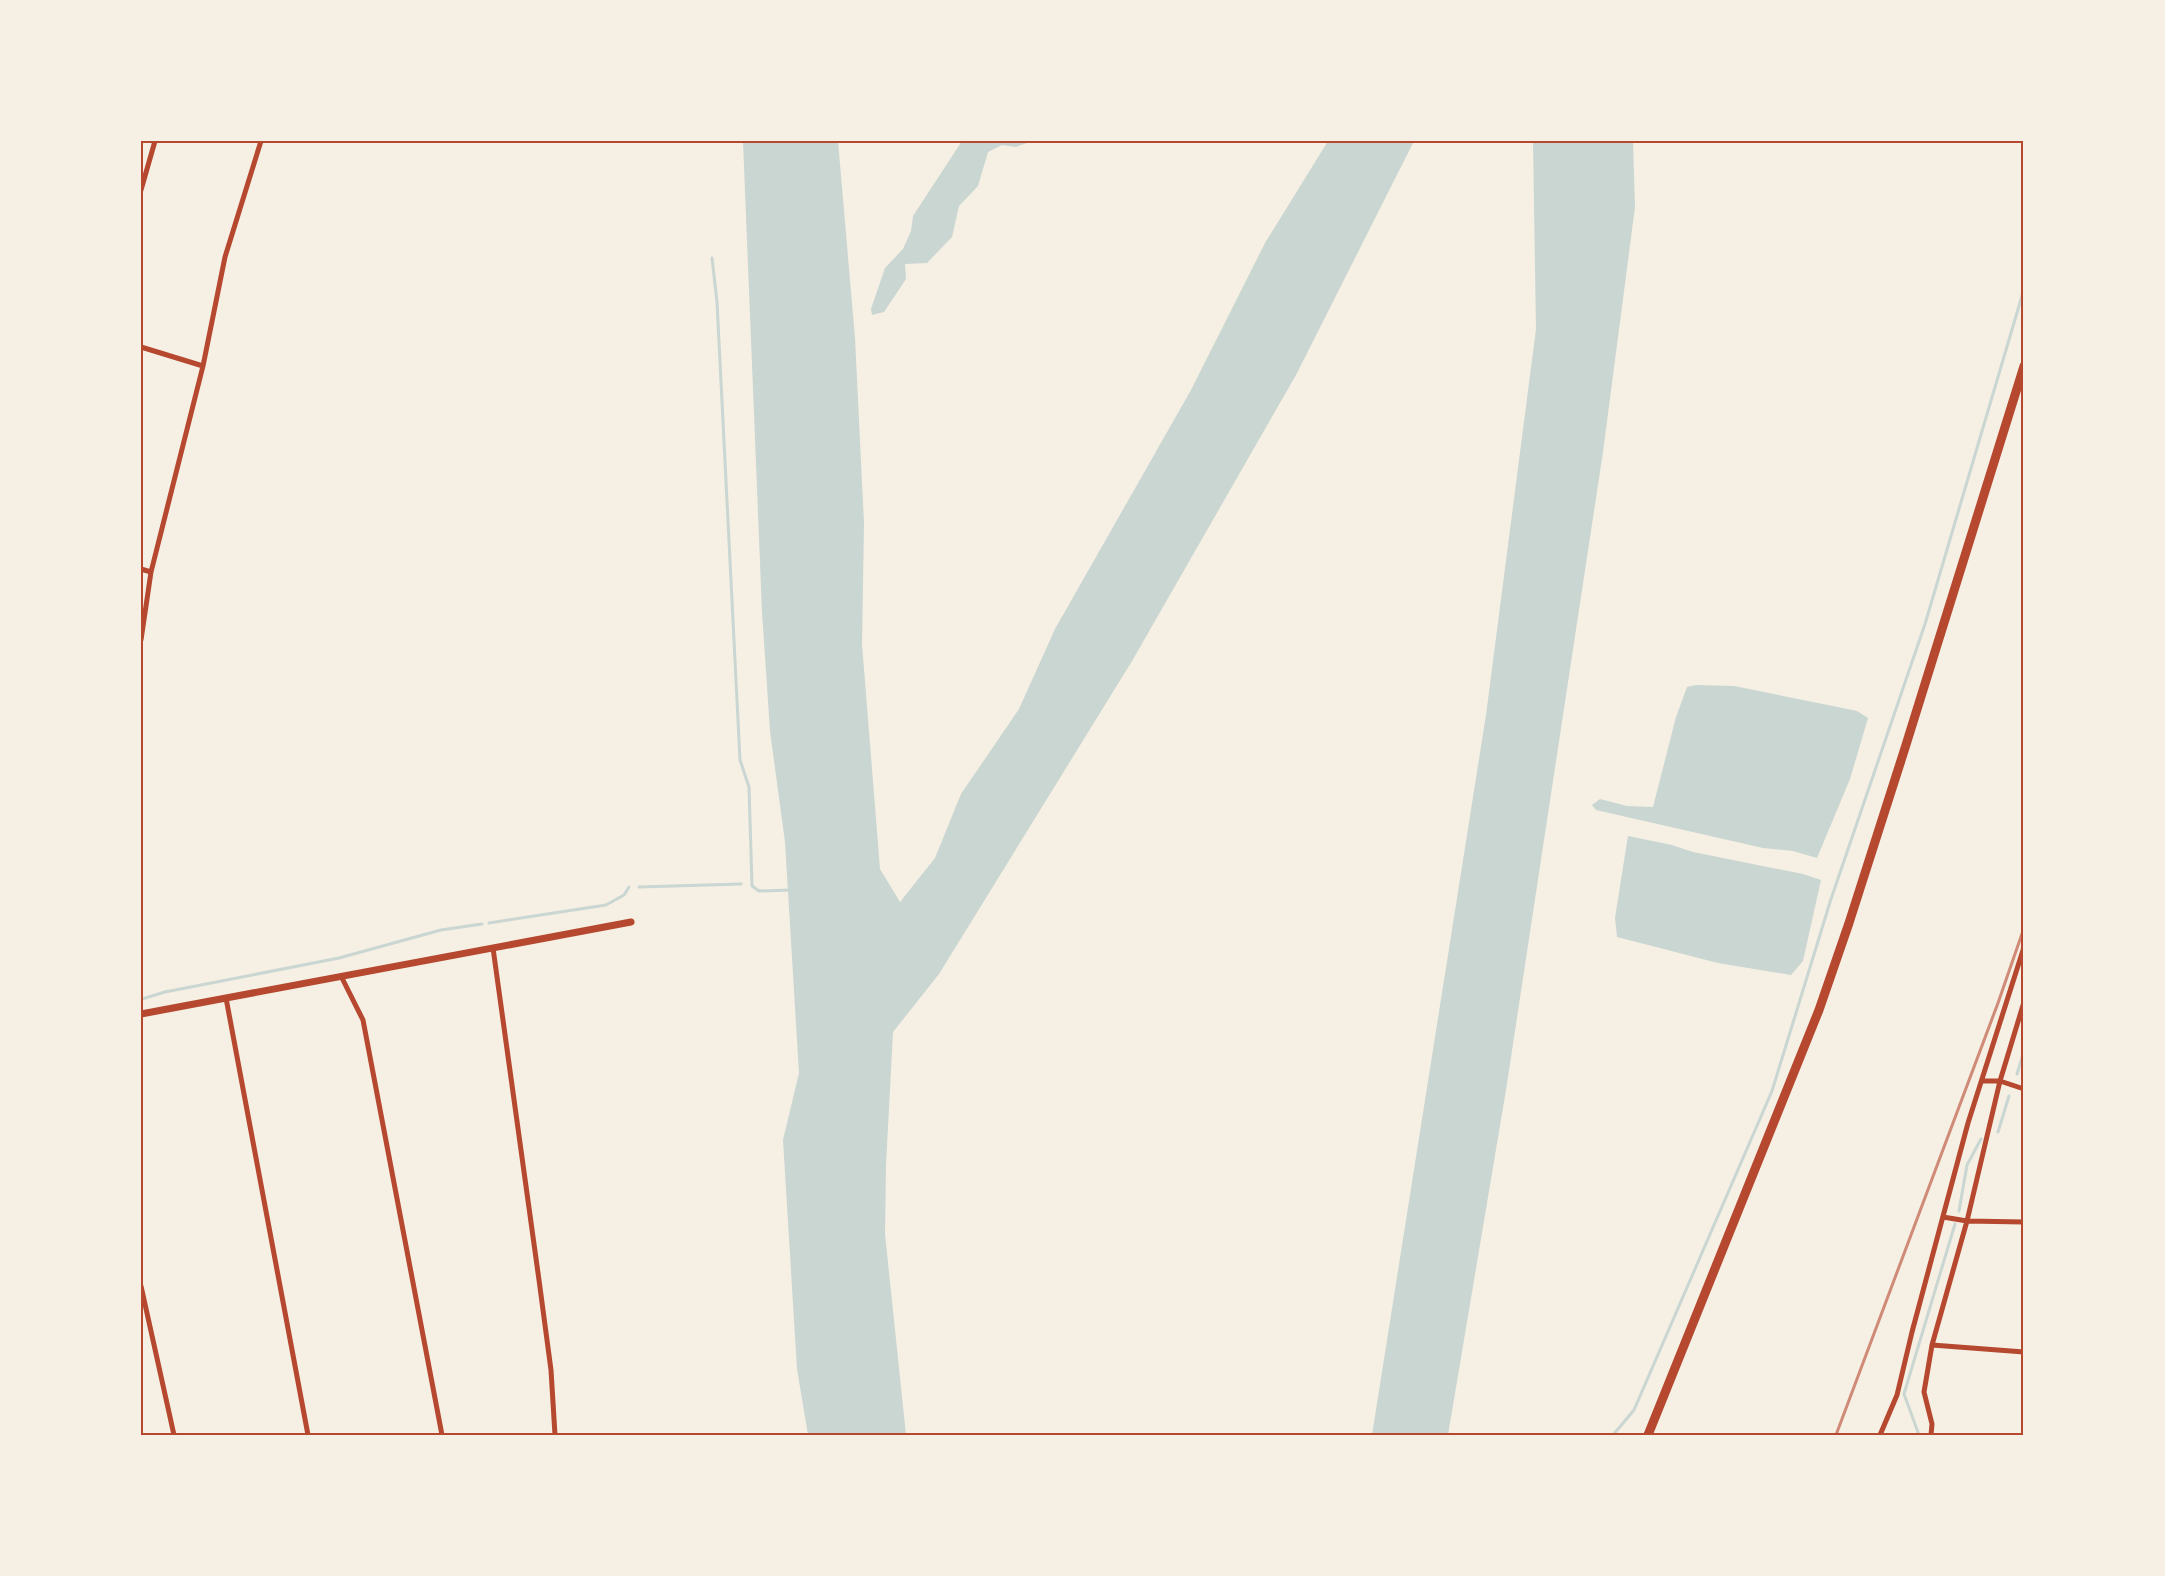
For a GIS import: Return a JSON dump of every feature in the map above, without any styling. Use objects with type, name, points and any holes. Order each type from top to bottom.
[{"type":"main road","points":[[1648,1435],[1683,1353],[1827,988],[1902,759],[2024,366]]},
{"type":"street","points":[[141,190],[156,141]]},
{"type":"street","points":[[141,640],[151,572],[202,366],[225,257],[261,141]]},
{"type":"street","points":[[141,347],[202,366]]},
{"type":"street","points":[[141,569],[151,572]]},
{"type":"street","points":[[141,1014],[631,922]]},
{"type":"street","points":[[1880,1435],[1897,1395],[1943,1217],[2024,947]]},
{"type":"street","points":[[493,948],[551,1370],[555,1435]]},
{"type":"street","points":[[341,976],[363,1020],[441,1435]]},
{"type":"street","points":[[226,998],[308,1435]]},
{"type":"street","points":[[1931,1435],[1932,1424],[1924,1392],[1932,1345],[1967,1221],[2000,1081],[2024,1002]]},
{"type":"street","points":[[1982,1081],[2000,1081],[2024,1089]]},
{"type":"street","points":[[1943,1217],[1967,1221],[2024,1222]]},
{"type":"street","points":[[141,1286],[174,1435]]},
{"type":"street","points":[[1932,1345],[2024,1352]]},
{"type":"shaded area","points":[[743,141],[838,141],[855,338],[864,523],[862,644],[880,869],[900,902],[935,858],[961,794],[1019,709],[1055,629],[1191,390],[1265,243],[1328,141],[1414,141],[1296,375],[1132,661],[939,974],[893,1032],[885,1234],[906,1435],[808,1435],[797,1369],[783,1140],[799,1073],[785,842],[770,731],[762,612]]},
{"type":"shaded area","points":[[962,141],[1032,141],[1016,147],[1002,145],[988,152],[978,186],[959,206],[952,237],[927,263],[905,264],[906,279],[884,312],[872,315],[871,309],[885,268],[903,249],[911,231],[913,216]]},
{"type":"shaded area","points":[[1533,141],[1633,141],[1635,207],[1603,452],[1506,1090],[1448,1435],[1372,1435],[1486,715],[1536,329]]},
{"type":"shaded area","points":[[1696,685],[1734,686],[1857,711],[1868,718],[1850,779],[1817,858],[1596,810],[1592,805],[1600,799],[1627,806],[1653,807],[1676,717],[1687,687]]},
{"type":"shaded area","points":[[1628,836],[1693,852],[1803,874],[1821,880],[1803,961],[1791,975],[1718,963],[1617,937],[1615,918]]},
{"type":"waterway","points":[[712,258],[717,302],[740,760],[749,787],[752,886],[759,891],[792,890]]},
{"type":"waterway","points":[[1613,1435],[1634,1410],[1772,1091],[1831,899],[1925,624],[2024,289]]},
{"type":"waterway","points":[[639,887],[741,884]]},
{"type":"waterway","points":[[489,923],[606,905],[624,895],[629,887]]},
{"type":"waterway","points":[[142,999],[165,992],[339,958],[441,930],[482,924]]},
{"type":"waterway","points":[[2017,1074],[2024,1051]]},
{"type":"waterway","points":[[1998,1132],[2009,1096]]},
{"type":"waterway","points":[[1959,1211],[1967,1165],[1981,1139]]},
{"type":"waterway","points":[[1919,1435],[1904,1394],[1955,1224]]},
{"type":"railway","points":[[1836,1435],[2024,928]]}]
